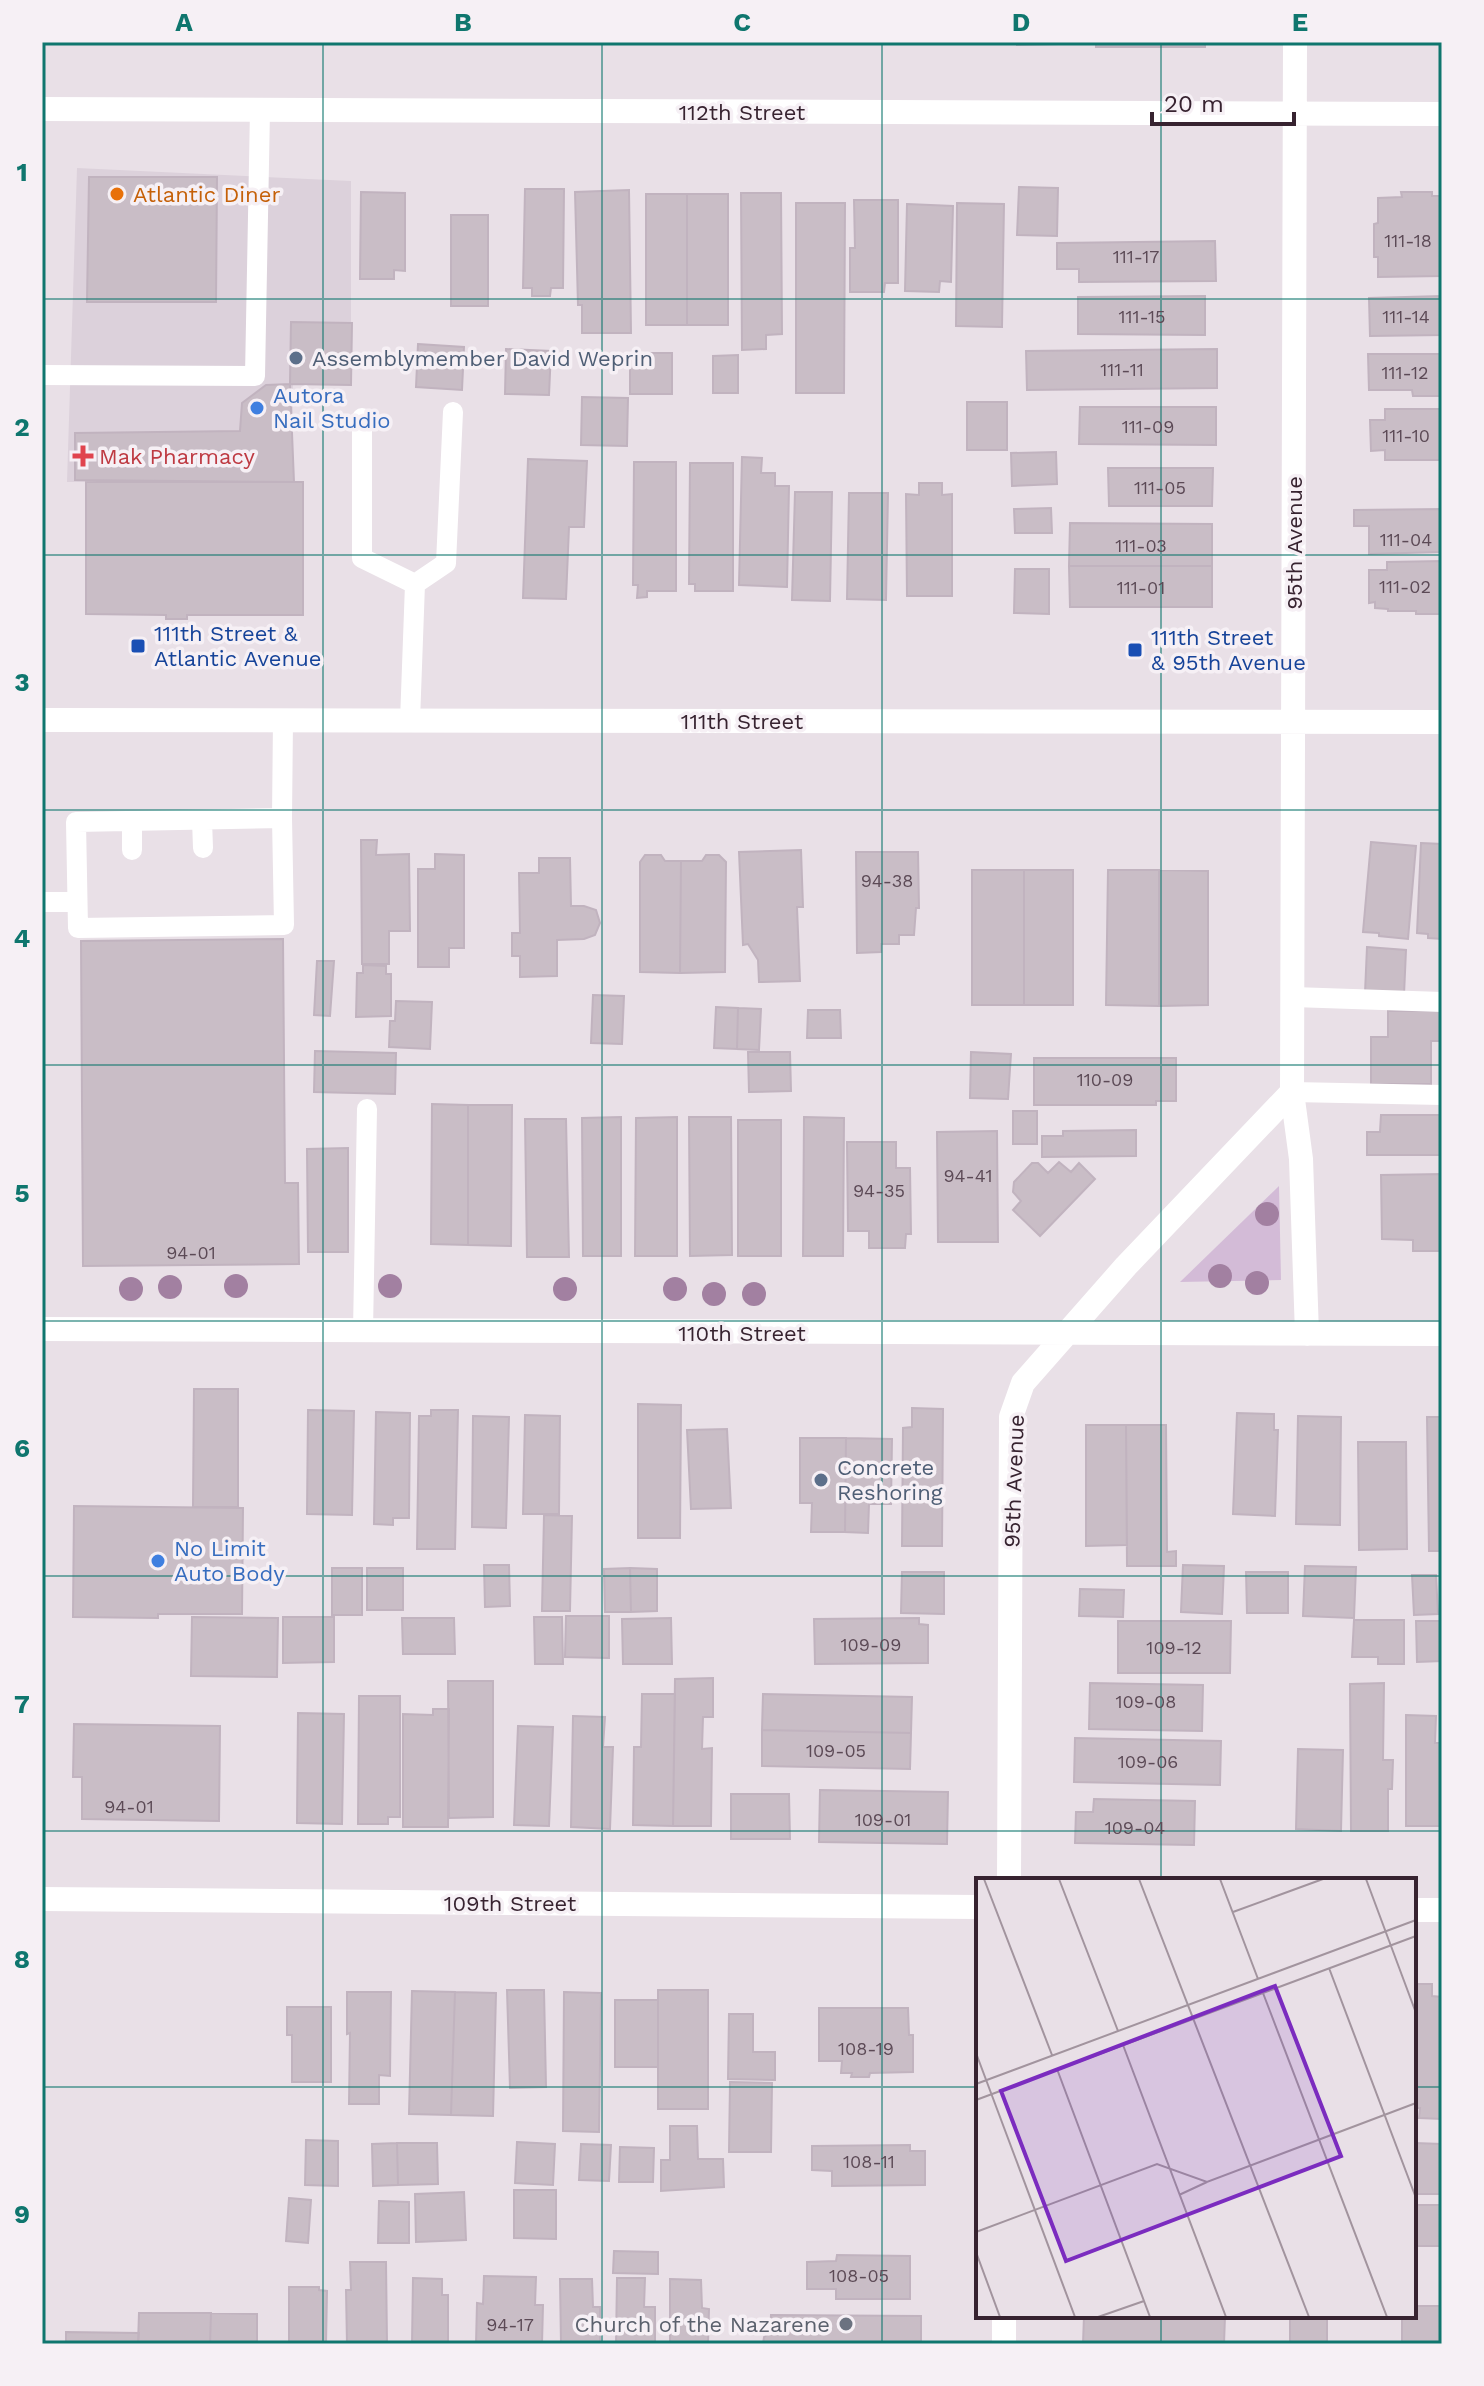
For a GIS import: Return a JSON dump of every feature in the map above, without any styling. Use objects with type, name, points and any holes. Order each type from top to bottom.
[{"type":"street","name":"95th Avenue","points":[[1295,42],[1292,1092],[1301,1159],[1307,1334]]},
{"type":"street","name":"112th Street","points":[[42,109],[1442,114]]},
{"type":"street","name":"111th Street","points":[[42,720],[1442,722]]},
{"type":"street","name":"95th Avenue","points":[[1009,1878],[1011,1417],[1023,1383],[1137,1255],[1292,1092]]},
{"type":"street","name":"110th Street","points":[[42,1329],[1442,1334]]},
{"type":"street","name":"109th Street","points":[[42,1899],[976,1907]]},
{"type":"street","points":[[1416,1910],[1442,1910]]},
{"type":"street","points":[[1004,2318],[1004,2344]]},
{"type":"lane","points":[[42,375],[255,376],[260,110]]},
{"type":"lane","points":[[415,584],[446,563],[453,412]]},
{"type":"lane","points":[[362,418],[362,558],[415,584]]},
{"type":"lane","points":[[410,721],[415,584]]},
{"type":"lane","points":[[282,818],[76,822],[78,928],[131,922],[204,921],[284,925],[283,720]]},
{"type":"lane","points":[[202,820],[203,848]]},
{"type":"lane","points":[[132,821],[132,850]]},
{"type":"lane","points":[[42,902],[77,902]]},
{"type":"lane","points":[[1293,997],[1442,1002]]},
{"type":"lane","points":[[1292,1092],[1442,1095]]},
{"type":"lane","points":[[363,1331],[367,1109]]},
{"type":"shaded area","points":[[77,168],[351,181],[351,385],[293,384],[292,482],[67,482]]},
{"type":"shaded area","points":[[1279,1186],[1281,1280],[1180,1282]]},
{"type":"building","points":[[1017,42],[1058,42],[1058,44],[1017,45]]},
{"type":"building","points":[[1096,42],[1218,42],[1218,44],[1205,43],[1205,47],[1096,47]]},
{"type":"building","points":[[89,177],[217,177],[216,302],[87,302]]},
{"type":"building","points":[[1019,187],[1058,188],[1057,236],[1017,235]]},
{"type":"building","points":[[525,189],[564,189],[563,288],[551,288],[550,296],[532,296],[532,288],[523,288]]},
{"type":"building","points":[[629,190],[631,333],[582,333],[582,305],[578,305],[575,192]]},
{"type":"building","points":[[361,192],[405,193],[405,271],[394,270],[394,279],[360,279]]},
{"type":"building","points":[[1401,192],[1432,192],[1432,196],[1442,196],[1442,276],[1378,277],[1378,257],[1374,257],[1374,224],[1378,223],[1378,198],[1402,197]]},
{"type":"building","points":[[741,193],[781,193],[782,334],[766,335],[766,349],[742,350]]},
{"type":"building","points":[[646,194],[687,194],[687,325],[646,325]]},
{"type":"building","points":[[687,194],[728,194],[728,325],[687,325]]},
{"type":"building","points":[[854,200],[898,200],[898,283],[885,283],[884,292],[850,292],[850,248],[855,248]]},
{"type":"building","points":[[796,203],[845,203],[844,393],[796,393]]},
{"type":"building","points":[[957,203],[1004,204],[1002,327],[956,326]]},
{"type":"building","points":[[907,204],[953,206],[951,282],[940,281],[939,292],[905,291]]},
{"type":"building","points":[[451,215],[488,215],[488,306],[451,306]]},
{"type":"building","points":[[1215,241],[1216,281],[1079,282],[1079,269],[1057,269],[1057,243]]},
{"type":"building","points":[[1205,296],[1205,335],[1078,334],[1078,297]]},
{"type":"building","points":[[1442,296],[1442,335],[1370,336],[1369,298]]},
{"type":"building","points":[[291,322],[352,323],[351,385],[290,384]]},
{"type":"building","points":[[418,344],[464,347],[462,390],[416,387]]},
{"type":"building","points":[[506,349],[551,351],[549,395],[505,394]]},
{"type":"building","points":[[1217,349],[1217,388],[1027,390],[1026,351]]},
{"type":"building","points":[[630,353],[672,353],[672,394],[630,394]]},
{"type":"building","points":[[1368,354],[1442,354],[1442,396],[1413,396],[1412,390],[1369,390]]},
{"type":"building","points":[[738,355],[738,393],[713,393],[713,356]]},
{"type":"building","points":[[290,384],[294,482],[75,480],[75,433],[240,431],[242,403],[266,385]]},
{"type":"building","points":[[582,397],[628,398],[627,446],[581,445]]},
{"type":"building","points":[[967,402],[1007,402],[1007,450],[967,450]]},
{"type":"building","points":[[1080,407],[1216,407],[1216,445],[1079,444]]},
{"type":"building","points":[[1385,409],[1442,409],[1442,460],[1385,460],[1385,450],[1371,451],[1370,420],[1385,420]]},
{"type":"building","points":[[1056,452],[1057,484],[1012,486],[1011,453]]},
{"type":"building","points":[[742,457],[762,458],[761,473],[775,473],[775,486],[789,486],[787,587],[739,585]]},
{"type":"building","points":[[528,459],[587,461],[584,527],[569,527],[566,599],[523,598]]},
{"type":"building","points":[[634,462],[676,462],[676,591],[647,591],[647,597],[637,598],[638,585],[633,585]]},
{"type":"building","points":[[690,463],[733,463],[733,591],[695,591],[695,584],[689,584]]},
{"type":"building","points":[[1108,468],[1213,468],[1212,506],[1109,506]]},
{"type":"building","points":[[86,482],[303,482],[303,615],[187,615],[187,619],[166,619],[166,615],[86,614]]},
{"type":"building","points":[[919,483],[942,483],[942,495],[952,494],[952,596],[907,596],[906,494],[919,495]]},
{"type":"building","points":[[795,492],[832,492],[830,601],[792,600]]},
{"type":"building","points":[[849,493],[888,493],[886,600],[847,599]]},
{"type":"building","points":[[1051,508],[1052,533],[1015,533],[1014,509]]},
{"type":"building","points":[[1442,509],[1442,552],[1369,554],[1369,526],[1354,526],[1354,510]]},
{"type":"building","points":[[1070,523],[1212,524],[1212,566],[1069,566]]},
{"type":"building","points":[[1442,561],[1442,614],[1388,611],[1375,608],[1375,602],[1369,603],[1369,570],[1387,570],[1387,562]]},
{"type":"building","points":[[1069,566],[1212,566],[1212,607],[1070,607]]},
{"type":"building","points":[[1015,569],[1049,569],[1049,614],[1014,613]]},
{"type":"building","points":[[361,840],[377,840],[376,855],[409,854],[410,931],[389,931],[389,964],[362,964]]},
{"type":"building","points":[[1371,842],[1416,846],[1408,939],[1363,932]]},
{"type":"building","points":[[1421,843],[1442,844],[1442,939],[1417,933]]},
{"type":"building","points":[[801,850],[803,907],[797,907],[800,981],[759,982],[758,960],[748,944],[743,945],[739,852]]},
{"type":"building","points":[[856,852],[918,852],[919,908],[916,908],[914,935],[899,935],[899,944],[881,944],[881,952],[857,953]]},
{"type":"building","points":[[435,854],[464,855],[464,948],[449,948],[449,967],[418,967],[418,869],[435,869]]},
{"type":"building","points":[[645,855],[661,855],[665,861],[681,861],[680,973],[640,972],[640,862]]},
{"type":"building","points":[[706,855],[719,855],[726,862],[725,972],[680,973],[681,861],[702,861]]},
{"type":"building","points":[[539,858],[570,858],[571,906],[596,910],[600,923],[595,935],[584,939],[557,940],[557,976],[520,977],[520,956],[512,956],[512,933],[520,933],[519,873],[539,873]]},
{"type":"building","points":[[972,870],[1024,870],[1024,1005],[972,1005]]},
{"type":"building","points":[[1024,870],[1073,870],[1073,1005],[1024,1005]]},
{"type":"building","points":[[1108,870],[1159,870],[1159,1006],[1106,1005]]},
{"type":"building","points":[[1159,870],[1208,871],[1208,1005],[1159,1006]]},
{"type":"building","points":[[283,939],[285,1183],[298,1183],[299,1264],[83,1266],[81,941]]},
{"type":"building","points":[[1367,947],[1406,950],[1404,995],[1365,993]]},
{"type":"building","points":[[317,961],[334,961],[330,1016],[314,1015]]},
{"type":"building","points":[[363,965],[386,966],[386,974],[391,974],[391,1016],[356,1017],[357,973],[363,973]]},
{"type":"building","points":[[593,995],[624,996],[622,1044],[591,1043]]},
{"type":"building","points":[[396,1001],[432,1002],[430,1049],[389,1047],[390,1021],[395,1021]]},
{"type":"building","points":[[716,1007],[738,1008],[737,1049],[714,1048]]},
{"type":"building","points":[[738,1008],[761,1009],[759,1050],[737,1049]]},
{"type":"building","points":[[808,1010],[840,1010],[841,1038],[807,1038]]},
{"type":"building","points":[[1388,1011],[1442,1011],[1442,1041],[1431,1041],[1431,1084],[1371,1084],[1371,1037],[1388,1037]]},
{"type":"building","points":[[315,1051],[396,1053],[395,1094],[314,1092]]},
{"type":"building","points":[[748,1052],[790,1052],[791,1091],[749,1092]]},
{"type":"building","points":[[971,1052],[1011,1054],[1008,1099],[970,1098]]},
{"type":"building","points":[[1034,1058],[1176,1058],[1176,1101],[1156,1101],[1156,1105],[1034,1105]]},
{"type":"building","points":[[432,1104],[468,1105],[468,1245],[431,1244]]},
{"type":"building","points":[[468,1105],[512,1105],[511,1246],[468,1245]]},
{"type":"building","points":[[1013,1111],[1037,1111],[1037,1144],[1013,1144]]},
{"type":"building","points":[[1381,1115],[1442,1115],[1442,1155],[1367,1155],[1367,1132],[1380,1132]]},
{"type":"building","points":[[621,1117],[621,1256],[583,1256],[582,1118]]},
{"type":"building","points":[[677,1117],[677,1256],[635,1256],[636,1118]]},
{"type":"building","points":[[689,1117],[731,1117],[732,1255],[690,1256]]},
{"type":"building","points":[[804,1117],[844,1118],[843,1256],[803,1256]]},
{"type":"building","points":[[525,1119],[566,1119],[569,1257],[527,1257]]},
{"type":"building","points":[[738,1120],[781,1120],[781,1256],[738,1256]]},
{"type":"building","points":[[1136,1130],[1136,1156],[1042,1157],[1042,1136],[1063,1136],[1063,1131]]},
{"type":"building","points":[[997,1131],[998,1242],[938,1242],[937,1132]]},
{"type":"building","points":[[847,1142],[896,1142],[896,1168],[910,1168],[911,1234],[906,1234],[905,1248],[869,1248],[869,1231],[848,1231]]},
{"type":"building","points":[[348,1148],[348,1252],[308,1252],[307,1149]]},
{"type":"building","points":[[1059,1162],[1071,1172],[1079,1163],[1095,1179],[1040,1236],[1013,1210],[1021,1201],[1013,1192],[1014,1182],[1032,1163],[1038,1163],[1048,1173]]},
{"type":"building","points":[[1442,1174],[1442,1251],[1413,1251],[1413,1240],[1382,1239],[1381,1175]]},
{"type":"building","points":[[194,1389],[238,1389],[238,1507],[193,1507]]},
{"type":"building","points":[[638,1404],[681,1405],[680,1538],[638,1538]]},
{"type":"building","points":[[912,1408],[943,1409],[942,1546],[902,1546],[903,1428],[912,1427]]},
{"type":"building","points":[[308,1410],[354,1411],[352,1515],[307,1514]]},
{"type":"building","points":[[431,1410],[458,1410],[455,1549],[417,1549],[419,1416],[431,1416]]},
{"type":"building","points":[[376,1412],[410,1413],[409,1518],[393,1518],[393,1525],[374,1524]]},
{"type":"building","points":[[1237,1413],[1274,1414],[1274,1430],[1278,1430],[1275,1516],[1233,1514]]},
{"type":"building","points":[[525,1415],[560,1416],[559,1514],[523,1514]]},
{"type":"building","points":[[473,1416],[509,1417],[506,1528],[472,1527]]},
{"type":"building","points":[[1298,1416],[1341,1417],[1340,1525],[1296,1524]]},
{"type":"building","points":[[1427,1417],[1442,1417],[1442,1551],[1429,1551]]},
{"type":"building","points":[[1086,1425],[1126,1425],[1127,1545],[1086,1546]]},
{"type":"building","points":[[1126,1425],[1166,1425],[1167,1552],[1176,1551],[1176,1566],[1127,1566]]},
{"type":"building","points":[[727,1429],[731,1508],[691,1509],[687,1430]]},
{"type":"building","points":[[800,1438],[846,1438],[845,1532],[811,1532],[812,1503],[800,1503]]},
{"type":"building","points":[[846,1438],[892,1439],[891,1504],[869,1504],[868,1533],[845,1532]]},
{"type":"building","points":[[1358,1442],[1406,1442],[1407,1549],[1359,1550]]},
{"type":"building","name":"No Limit Auto Body","points":[[74,1506],[243,1508],[242,1614],[158,1614],[158,1618],[73,1617]]},
{"type":"building","points":[[544,1515],[572,1516],[570,1611],[542,1611]]},
{"type":"building","points":[[484,1565],[509,1565],[510,1606],[485,1607]]},
{"type":"building","points":[[1183,1565],[1224,1566],[1222,1614],[1181,1612]]},
{"type":"building","points":[[1305,1566],[1356,1567],[1354,1618],[1303,1616]]},
{"type":"building","points":[[332,1568],[362,1568],[362,1615],[332,1615]]},
{"type":"building","points":[[367,1568],[403,1568],[403,1610],[367,1610]]},
{"type":"building","points":[[630,1568],[631,1612],[605,1612],[604,1569]]},
{"type":"building","points":[[630,1568],[657,1569],[657,1611],[631,1612]]},
{"type":"building","points":[[902,1572],[944,1572],[944,1614],[901,1613]]},
{"type":"building","points":[[1246,1572],[1288,1572],[1288,1613],[1247,1613]]},
{"type":"building","points":[[1412,1575],[1436,1575],[1438,1614],[1414,1615]]},
{"type":"building","points":[[1080,1589],[1124,1590],[1123,1617],[1079,1616]]},
{"type":"building","points":[[566,1616],[609,1616],[609,1658],[565,1657]]},
{"type":"building","points":[[192,1617],[278,1618],[277,1677],[191,1676]]},
{"type":"building","points":[[283,1617],[334,1617],[334,1662],[283,1663]]},
{"type":"building","points":[[534,1617],[562,1617],[563,1664],[535,1664]]},
{"type":"building","points":[[402,1618],[454,1618],[455,1654],[403,1654]]},
{"type":"building","points":[[671,1618],[672,1664],[623,1664],[622,1619]]},
{"type":"building","points":[[919,1618],[919,1624],[928,1625],[928,1663],[815,1664],[814,1619]]},
{"type":"building","points":[[1354,1620],[1404,1620],[1404,1664],[1378,1664],[1378,1657],[1352,1657]]},
{"type":"building","points":[[1118,1621],[1231,1621],[1230,1673],[1118,1673]]},
{"type":"building","points":[[1416,1621],[1442,1621],[1442,1661],[1417,1662]]},
{"type":"building","points":[[713,1678],[713,1717],[703,1717],[702,1749],[712,1748],[711,1826],[673,1826],[675,1679]]},
{"type":"building","points":[[448,1681],[493,1681],[493,1817],[449,1818]]},
{"type":"building","points":[[1090,1683],[1203,1685],[1202,1731],[1089,1729]]},
{"type":"building","points":[[1384,1683],[1383,1760],[1393,1760],[1392,1789],[1388,1789],[1388,1831],[1351,1831],[1350,1684]]},
{"type":"building","points":[[642,1694],[675,1694],[673,1826],[633,1825],[634,1747],[641,1747]]},
{"type":"building","points":[[763,1694],[912,1697],[911,1733],[762,1730]]},
{"type":"building","points":[[359,1696],[400,1696],[400,1817],[388,1817],[388,1824],[358,1824]]},
{"type":"building","points":[[433,1709],[449,1709],[448,1827],[403,1827],[403,1714],[433,1715]]},
{"type":"building","points":[[298,1713],[344,1714],[342,1824],[297,1823]]},
{"type":"building","points":[[1406,1715],[1436,1716],[1435,1743],[1442,1743],[1442,1826],[1406,1826]]},
{"type":"building","points":[[573,1716],[605,1717],[603,1747],[613,1747],[610,1829],[571,1827]]},
{"type":"building","points":[[74,1724],[220,1726],[219,1821],[82,1819],[82,1777],[73,1777]]},
{"type":"building","points":[[518,1726],[553,1727],[549,1826],[514,1825]]},
{"type":"building","points":[[762,1730],[911,1733],[910,1769],[762,1766]]},
{"type":"building","points":[[1075,1738],[1221,1741],[1220,1785],[1074,1782]]},
{"type":"building","points":[[1298,1749],[1343,1750],[1341,1831],[1296,1829]]},
{"type":"building","points":[[820,1790],[948,1792],[947,1844],[819,1842]]},
{"type":"building","points":[[731,1794],[789,1794],[790,1839],[731,1839]]},
{"type":"building","points":[[1094,1799],[1195,1801],[1194,1845],[1075,1843],[1076,1812],[1093,1812]]},
{"type":"building","points":[[1416,1984],[1432,1984],[1432,1996],[1442,1997],[1442,2119],[1419,2118],[1420,2108],[1416,2108]]},
{"type":"building","points":[[507,1990],[544,1990],[546,2087],[510,2088]]},
{"type":"building","points":[[658,1990],[708,1990],[708,2109],[658,2109]]},
{"type":"building","points":[[412,1991],[455,1992],[451,2115],[409,2114]]},
{"type":"building","points":[[347,1992],[391,1992],[390,2076],[379,2075],[379,2104],[349,2104]]},
{"type":"building","points":[[455,1992],[496,1993],[493,2116],[451,2115]]},
{"type":"building","points":[[564,1992],[601,1993],[599,2132],[563,2131]]},
{"type":"building","points":[[615,2000],[658,2000],[658,2067],[615,2067]]},
{"type":"building","points":[[287,2007],[331,2007],[331,2082],[292,2082],[292,2035],[287,2035]]},
{"type":"building","points":[[819,2008],[908,2008],[909,2035],[913,2035],[913,2072],[870,2073],[869,2077],[851,2077],[852,2073],[841,2073],[842,2061],[819,2061]]},
{"type":"building","points":[[729,2014],[753,2014],[753,2052],[775,2052],[775,2080],[728,2079]]},
{"type":"building","points":[[730,2082],[772,2083],[771,2152],[729,2152]]},
{"type":"building","points":[[670,2126],[697,2126],[698,2159],[723,2159],[724,2187],[661,2191],[661,2160],[670,2160]]},
{"type":"building","points":[[306,2140],[338,2141],[338,2186],[305,2185]]},
{"type":"building","points":[[517,2142],[555,2144],[553,2185],[515,2183]]},
{"type":"building","points":[[397,2143],[437,2143],[438,2184],[398,2185]]},
{"type":"building","points":[[397,2143],[398,2185],[373,2186],[372,2144]]},
{"type":"building","points":[[1416,2143],[1442,2144],[1442,2194],[1416,2194]]},
{"type":"building","points":[[581,2144],[611,2145],[609,2181],[579,2180]]},
{"type":"building","points":[[910,2145],[910,2151],[925,2151],[925,2185],[832,2186],[832,2171],[812,2170],[812,2146]]},
{"type":"building","points":[[620,2147],[654,2148],[653,2182],[619,2182]]},
{"type":"building","points":[[514,2190],[556,2190],[556,2239],[514,2238]]},
{"type":"building","points":[[464,2192],[466,2240],[416,2242],[415,2194]]},
{"type":"building","points":[[289,2198],[311,2200],[308,2243],[286,2241]]},
{"type":"building","points":[[379,2201],[409,2202],[409,2243],[378,2243]]},
{"type":"building","points":[[1416,2205],[1442,2205],[1442,2246],[1416,2246]]},
{"type":"building","points":[[614,2251],[658,2252],[658,2274],[613,2273]]},
{"type":"building","points":[[837,2255],[910,2256],[910,2299],[836,2299],[836,2289],[807,2289],[807,2262],[836,2261]]},
{"type":"building","points":[[350,2262],[386,2262],[387,2344],[347,2344],[346,2290],[351,2290]]},
{"type":"building","points":[[484,2276],[536,2277],[535,2305],[543,2305],[542,2344],[476,2344],[477,2303],[483,2304]]},
{"type":"building","points":[[413,2278],[442,2279],[442,2295],[448,2295],[448,2344],[412,2344]]},
{"type":"building","points":[[617,2278],[645,2278],[644,2307],[655,2307],[655,2344],[616,2344]]},
{"type":"building","points":[[560,2279],[592,2279],[593,2307],[600,2307],[600,2344],[561,2344]]},
{"type":"building","points":[[670,2279],[701,2280],[702,2308],[709,2309],[708,2344],[670,2344]]},
{"type":"building","points":[[289,2287],[319,2287],[319,2290],[327,2291],[326,2344],[289,2344]]},
{"type":"building","points":[[1416,2306],[1442,2306],[1442,2344],[1402,2344],[1402,2318],[1416,2318]]},
{"type":"building","points":[[139,2313],[211,2313],[210,2344],[138,2344]]},
{"type":"building","points":[[211,2313],[257,2314],[257,2344],[210,2344]]},
{"type":"building","name":"Church of the Nazarene","points":[[771,2315],[921,2316],[921,2344],[763,2344],[764,2337],[770,2333]]},
{"type":"building","points":[[1084,2318],[1225,2318],[1224,2344],[1083,2344]]},
{"type":"building","points":[[1290,2318],[1327,2318],[1327,2344],[1290,2344]]},
{"type":"building","points":[[66,2332],[139,2333],[138,2344],[66,2344]]},
{"type":"place","name":"Atlantic Diner","points":[[117,194]]},
{"type":"place","name":"Assemblymember David Weprin","points":[[296,358]]},
{"type":"place","name":"Autora Nail Studio","points":[[257,408]]},
{"type":"place","name":"Mak Pharmacy","points":[[83,456]]},
{"type":"place","name":"111th Street & Atlantic Avenue","points":[[138,646]]},
{"type":"place","name":"111th Street & 95th Avenue","points":[[1135,650]]},
{"type":"place","name":"Concrete Reshoring","points":[[821,1480]]},
{"type":"place","name":"No Limit Auto Body","points":[[158,1561]]},
{"type":"place","name":"Church of the Nazarene","points":[[846,2324]]}]
